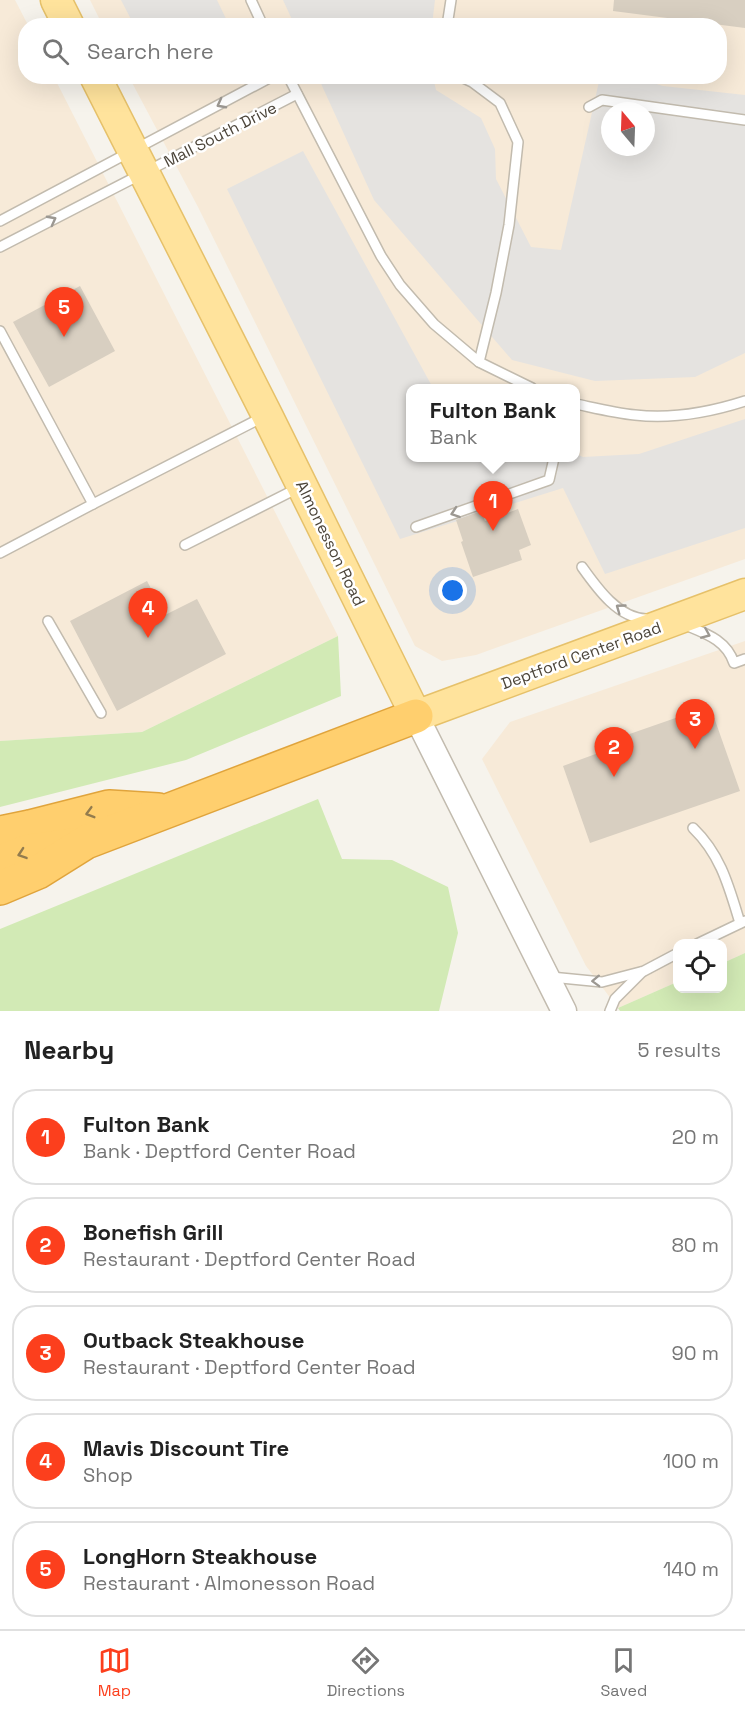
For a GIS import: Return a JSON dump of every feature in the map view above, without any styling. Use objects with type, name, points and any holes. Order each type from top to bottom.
[{"type":"highway","points":[[0,862],[29,851],[86,842],[417,716]]},
{"type":"highway","points":[[0,833],[59,821],[109,807],[169,811]]},
{"type":"highway","points":[[0,888],[38,872],[86,842]]},
{"type":"main road","points":[[56,0],[65,18]]},
{"type":"main road","name":"Almonesson Road","points":[[99,84],[417,716]]},
{"type":"main road","name":"Deptford Center Road","points":[[417,716],[745,594]]},
{"type":"street","name":"Almonesson Road","points":[[417,716],[564,1011]]},
{"type":"lane","points":[[251,0],[259,18]]},
{"type":"lane","points":[[448,18],[451,0]]},
{"type":"lane","name":"Mall South Drive","points":[[137,162],[260,84]]},
{"type":"lane","points":[[292,84],[381,256],[400,285],[434,324],[480,362],[524,384]]},
{"type":"lane","points":[[475,84],[500,103],[519,142],[507,236],[480,362]]},
{"type":"lane","name":"Mall South Drive","points":[[137,162],[297,94]]},
{"type":"lane","points":[[589,107],[602,100],[745,120]]},
{"type":"lane","points":[[0,221],[137,162]]},
{"type":"lane","points":[[0,247],[137,162]]},
{"type":"lane","points":[[0,331],[93,504]]},
{"type":"lane","points":[[580,405],[636,416],[690,414],[745,401]]},
{"type":"lane","points":[[0,553],[267,415]]},
{"type":"lane","points":[[416,527],[549,480],[553,462]]},
{"type":"lane","points":[[184,545],[302,485]]},
{"type":"lane","points":[[582,567],[602,594],[634,618],[673,620],[717,639],[732,656],[734,663],[745,659]]},
{"type":"lane","points":[[48,621],[101,713]]},
{"type":"lane","points":[[693,828],[708,842],[723,869],[743,922],[707,939]]},
{"type":"lane","points":[[547,976],[602,982],[644,971],[673,956]]},
{"type":"lane","points":[[610,1011],[615,999],[644,971]]},
{"type":"shaded area","points":[[0,0],[15,0],[24,18],[18,18],[18,84],[58,84],[338,636],[142,732],[0,741]]},
{"type":"shaded area","points":[[90,0],[745,0],[745,559],[476,655],[442,661],[415,646],[198,207],[133,84],[727,84],[727,18],[99,18]]},
{"type":"shaded area","points":[[121,0],[217,0],[226,18],[130,18]]},
{"type":"shaded area","points":[[283,0],[435,0],[433,18],[291,18]]},
{"type":"shaded area","points":[[321,84],[435,84],[436,90],[481,118],[495,149],[496,179],[531,247],[561,250],[598,84],[657,84],[745,95],[745,353],[695,377],[595,381],[512,360],[374,200]]},
{"type":"shaded area","points":[[303,151],[431,384],[406,384],[406,462],[580,462],[580,456],[639,454],[745,419],[745,528],[605,574],[563,488],[400,539],[227,189]]},
{"type":"shaded area","points":[[745,641],[745,953],[727,961],[727,939],[673,939],[673,984],[618,1008],[586,966],[482,759],[510,722]]},
{"type":"green space","points":[[338,636],[341,696],[186,760],[0,807],[0,741],[142,732]]},
{"type":"green space","points":[[318,799],[342,859],[392,860],[448,887],[458,933],[439,1011],[0,1011],[0,929]]},
{"type":"green space","points":[[745,953],[745,1011],[620,1011],[618,1008],[673,984],[673,993],[727,993],[727,961]]},
{"type":"building","points":[[614,0],[745,0],[745,28],[727,26],[727,18],[667,18],[613,11]]},
{"type":"building","points":[[80,286],[115,351],[49,387],[13,322]]},
{"type":"building","points":[[518,509],[531,545],[519,550],[522,560],[473,577],[456,520],[481,511],[485,521]]},
{"type":"building","points":[[147,581],[165,615],[197,599],[226,654],[117,711],[70,621]]},
{"type":"building","points":[[710,706],[740,791],[590,843],[563,766],[601,752],[598,745]]},
{"type":"place","name":"LongHorn Steakhouse","points":[[64,337]]},
{"type":"place","name":"Fulton Bank","points":[[493,531]]},
{"type":"place","name":"Mavis Discount Tire","points":[[148,638]]},
{"type":"place","name":"Outback Steakhouse","points":[[695,749]]},
{"type":"place","name":"Bonefish Grill","points":[[614,777]]}]
